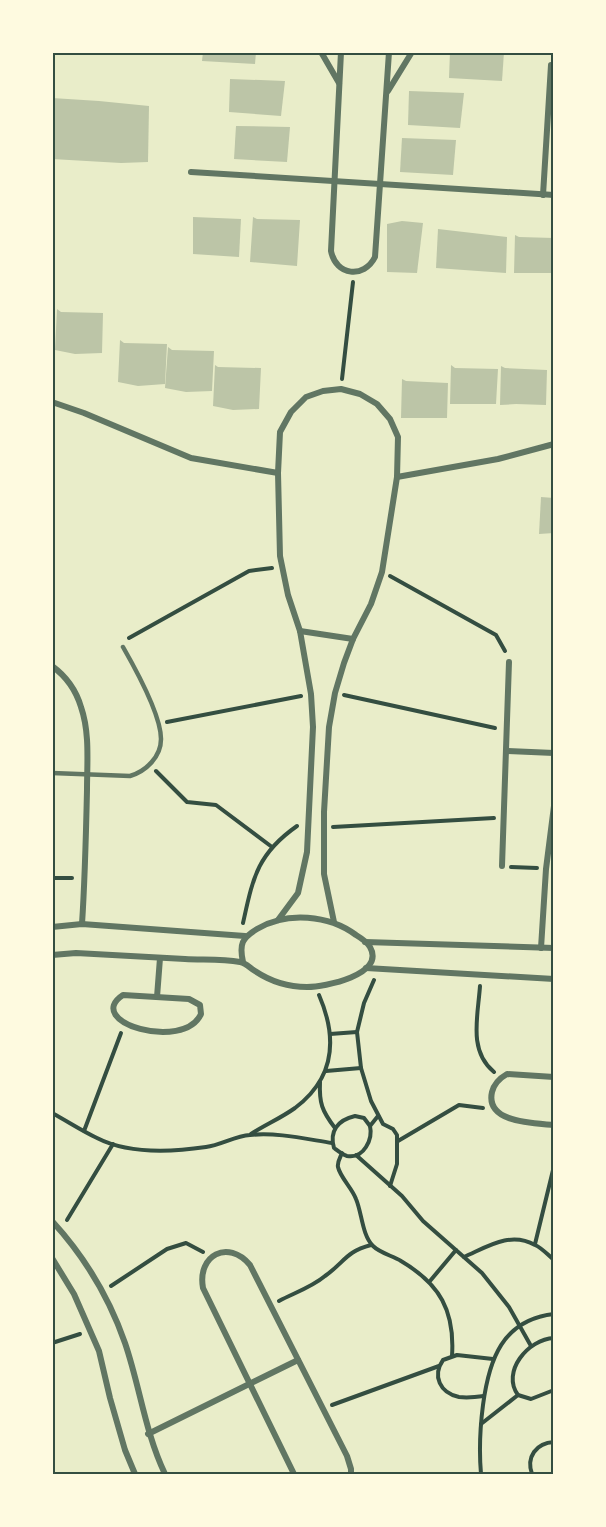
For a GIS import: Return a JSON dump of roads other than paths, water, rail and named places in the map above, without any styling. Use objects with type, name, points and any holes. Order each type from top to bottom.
[{"type":"street","points":[[321,52],[340,83]]},
{"type":"street","points":[[341,52],[333,258],[341,269],[354,273],[367,268],[375,257],[389,52]]},
{"type":"street","points":[[386,94],[412,52]]},
{"type":"street","points":[[543,195],[550,65]]},
{"type":"street","points":[[191,172],[554,195]]},
{"type":"street","points":[[278,920],[298,893],[307,852],[313,727],[311,694],[300,631],[288,595],[280,556],[278,473],[280,432],[291,412],[306,397],[323,391],[341,389],[360,394],[377,404],[390,419],[398,438],[397,477],[382,572],[371,604],[353,639],[334,693],[329,727],[324,874],[334,922]]},
{"type":"street","points":[[52,402],[191,458],[278,473]]},
{"type":"street","points":[[397,477],[487,461],[554,444]]},
{"type":"street","points":[[300,631],[353,639]]},
{"type":"street","points":[[502,866],[509,662]]},
{"type":"street","points":[[52,666],[61,672],[74,689],[82,709],[87,734],[85,879],[82,924]]},
{"type":"street","points":[[506,751],[554,753]]},
{"type":"street","points":[[541,948],[546,869],[554,806]]},
{"type":"street","points":[[52,927],[82,924],[243,936],[278,920],[297,917],[315,918],[334,922],[350,930],[370,947],[372,955],[366,968],[336,983],[320,986],[298,986],[271,980],[243,962],[76,953],[52,955]]},
{"type":"street","points":[[243,936],[243,962]]},
{"type":"street","points":[[365,942],[554,948]]},
{"type":"street","points":[[157,997],[160,958]]},
{"type":"street","points":[[366,968],[554,979]]},
{"type":"street","points":[[123,995],[157,997],[194,1000],[200,1005],[200,1018],[186,1026],[163,1032],[140,1030],[125,1024],[120,1021],[114,1011],[116,1001],[123,995]]},
{"type":"street","points":[[554,1077],[519,1074],[503,1076],[495,1084],[491,1094],[496,1110],[510,1119],[554,1125]]},
{"type":"street","points":[[52,1221],[81,1255],[104,1292],[125,1343],[148,1434],[165,1474]]},
{"type":"street","points":[[294,1474],[203,1288],[201,1277],[204,1266],[211,1257],[221,1252],[232,1252],[243,1257],[250,1265],[347,1456],[351,1474]]},
{"type":"street","points":[[52,1258],[74,1294],[91,1330],[99,1351],[125,1450],[135,1474]]},
{"type":"street","points":[[148,1434],[298,1360]]},
{"type":"lane","points":[[52,773],[130,776],[140,773],[157,753],[161,739],[158,724],[148,696],[123,647]]}]
